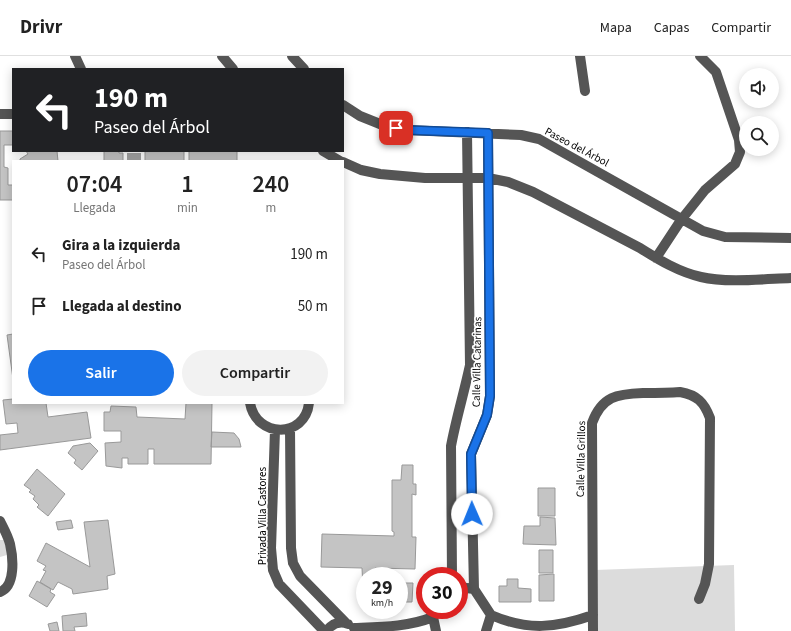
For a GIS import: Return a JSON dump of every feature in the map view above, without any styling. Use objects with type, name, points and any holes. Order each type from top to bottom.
[{"type":"street","points":[[75,56],[81,68]]},
{"type":"street","points":[[222,56],[232,68]]},
{"type":"street","points":[[292,56],[303,68]]},
{"type":"street","points":[[580,56],[585,91]]},
{"type":"street","points":[[656,258],[681,220],[705,190],[735,164],[740,152],[739,140],[716,72],[700,56]]},
{"type":"street","name":"Paseo del Árbol","points":[[344,106],[360,116],[385,126],[407,130],[521,135],[538,139],[703,231],[725,237],[791,238]]},
{"type":"street","points":[[0,114],[12,114]]},
{"type":"street","name":"Calle Villa Catarinas","points":[[452,567],[451,446],[470,365],[467,132]]},
{"type":"street","name":"Calle Villa Catarinas","points":[[474,589],[471,454],[487,415],[490,396],[488,133]]},
{"type":"street","points":[[325,152],[338,160]]},
{"type":"street","points":[[344,162],[361,170],[380,174],[425,178],[488,178],[508,182],[533,192],[679,270],[702,277],[723,280],[791,278]]},
{"type":"street","name":"Calle Villa Grillos","points":[[593,631],[592,422],[596,412],[603,403],[611,397],[624,394],[680,392],[697,398],[706,407],[710,418],[710,564],[706,584],[699,599]]},
{"type":"street","points":[[250,404],[253,413],[258,421],[266,427],[275,430],[290,428],[298,423],[304,416],[308,404]]},
{"type":"street","points":[[290,428],[291,548],[293,563],[300,576],[345,622],[355,630],[407,625],[421,622],[426,619]]},
{"type":"street","name":"Privada Villa Castores","points":[[275,430],[271,548],[273,570],[279,584],[325,631]]},
{"type":"street","points":[[0,521],[10,544],[12,571],[9,585],[2,592],[0,592]]},
{"type":"street","points":[[468,588],[474,589],[491,615],[512,624],[546,627],[569,624],[593,615]]},
{"type":"street","points":[[486,631],[491,615]]},
{"type":"street","points":[[435,619],[436,631]]},
{"type":"street","points":[[325,631],[334,623],[345,622]]},
{"type":"shaded area","points":[[127,153],[141,153],[141,160],[127,160]]},
{"type":"shaded area","points":[[0,540],[5,540],[7,555],[0,557]]},
{"type":"shaded area","points":[[734,565],[735,631],[595,631],[595,570]]},
{"type":"building","points":[[0,131],[12,131],[12,145],[4,145],[4,167],[8,168],[8,185],[12,185],[12,200],[0,200]]},
{"type":"building","points":[[27,152],[57,152],[58,160],[20,160],[28,154]]},
{"type":"building","points":[[104,152],[123,153],[123,160],[104,160]]},
{"type":"building","points":[[145,152],[184,152],[184,160],[145,160]]},
{"type":"building","points":[[189,152],[237,152],[237,160],[189,160]]},
{"type":"building","points":[[12,334],[12,372],[7,335]]},
{"type":"building","points":[[12,399],[12,404],[46,404],[48,417],[87,412],[91,438],[0,450],[0,435],[18,433],[17,423],[6,424],[3,400]]},
{"type":"building","points":[[186,404],[212,404],[211,464],[154,464],[154,449],[148,449],[148,464],[128,464],[128,458],[122,458],[122,468],[106,466],[105,443],[121,442],[121,431],[104,431],[104,412],[110,412],[111,406],[136,407],[137,417],[185,419]]},
{"type":"building","points":[[212,432],[234,433],[239,439],[241,447],[211,447]]},
{"type":"building","points":[[90,443],[98,451],[82,470],[74,463],[76,460],[68,453],[73,446]]},
{"type":"building","points":[[402,465],[413,465],[413,484],[416,484],[416,495],[412,494],[412,537],[416,537],[415,569],[408,569],[408,567],[321,567],[322,534],[394,536],[394,532],[392,531],[392,480],[401,480]]},
{"type":"building","points":[[37,469],[65,494],[48,516],[37,507],[39,505],[33,499],[35,496],[29,492],[31,490],[24,485]]},
{"type":"building","points":[[538,488],[555,488],[555,516],[538,516]]},
{"type":"building","points":[[540,517],[555,518],[556,545],[523,544],[524,526],[540,526]]},
{"type":"building","points":[[71,520],[73,528],[58,530],[56,522]]},
{"type":"building","points":[[108,520],[115,574],[107,576],[108,589],[73,594],[72,589],[58,582],[53,590],[40,582],[46,571],[43,570],[46,566],[37,561],[46,543],[90,567],[84,522]]},
{"type":"building","points":[[539,550],[553,550],[553,573],[539,573]]},
{"type":"building","points":[[554,574],[554,601],[539,601],[539,575]]},
{"type":"building","points":[[507,579],[518,579],[518,588],[531,589],[531,602],[499,602],[499,586],[507,586]]},
{"type":"building","points":[[37,581],[51,589],[50,592],[55,595],[47,607],[29,596]]},
{"type":"building","points":[[408,583],[413,583],[412,602],[408,602]]},
{"type":"building","points":[[86,613],[87,626],[74,627],[75,631],[63,631],[62,616]]},
{"type":"building","points":[[57,622],[59,631],[50,631],[48,624]]},
{"type":"route","points":[[396,128],[407,130],[488,133],[491,376],[487,415],[471,454],[472,514]]}]
